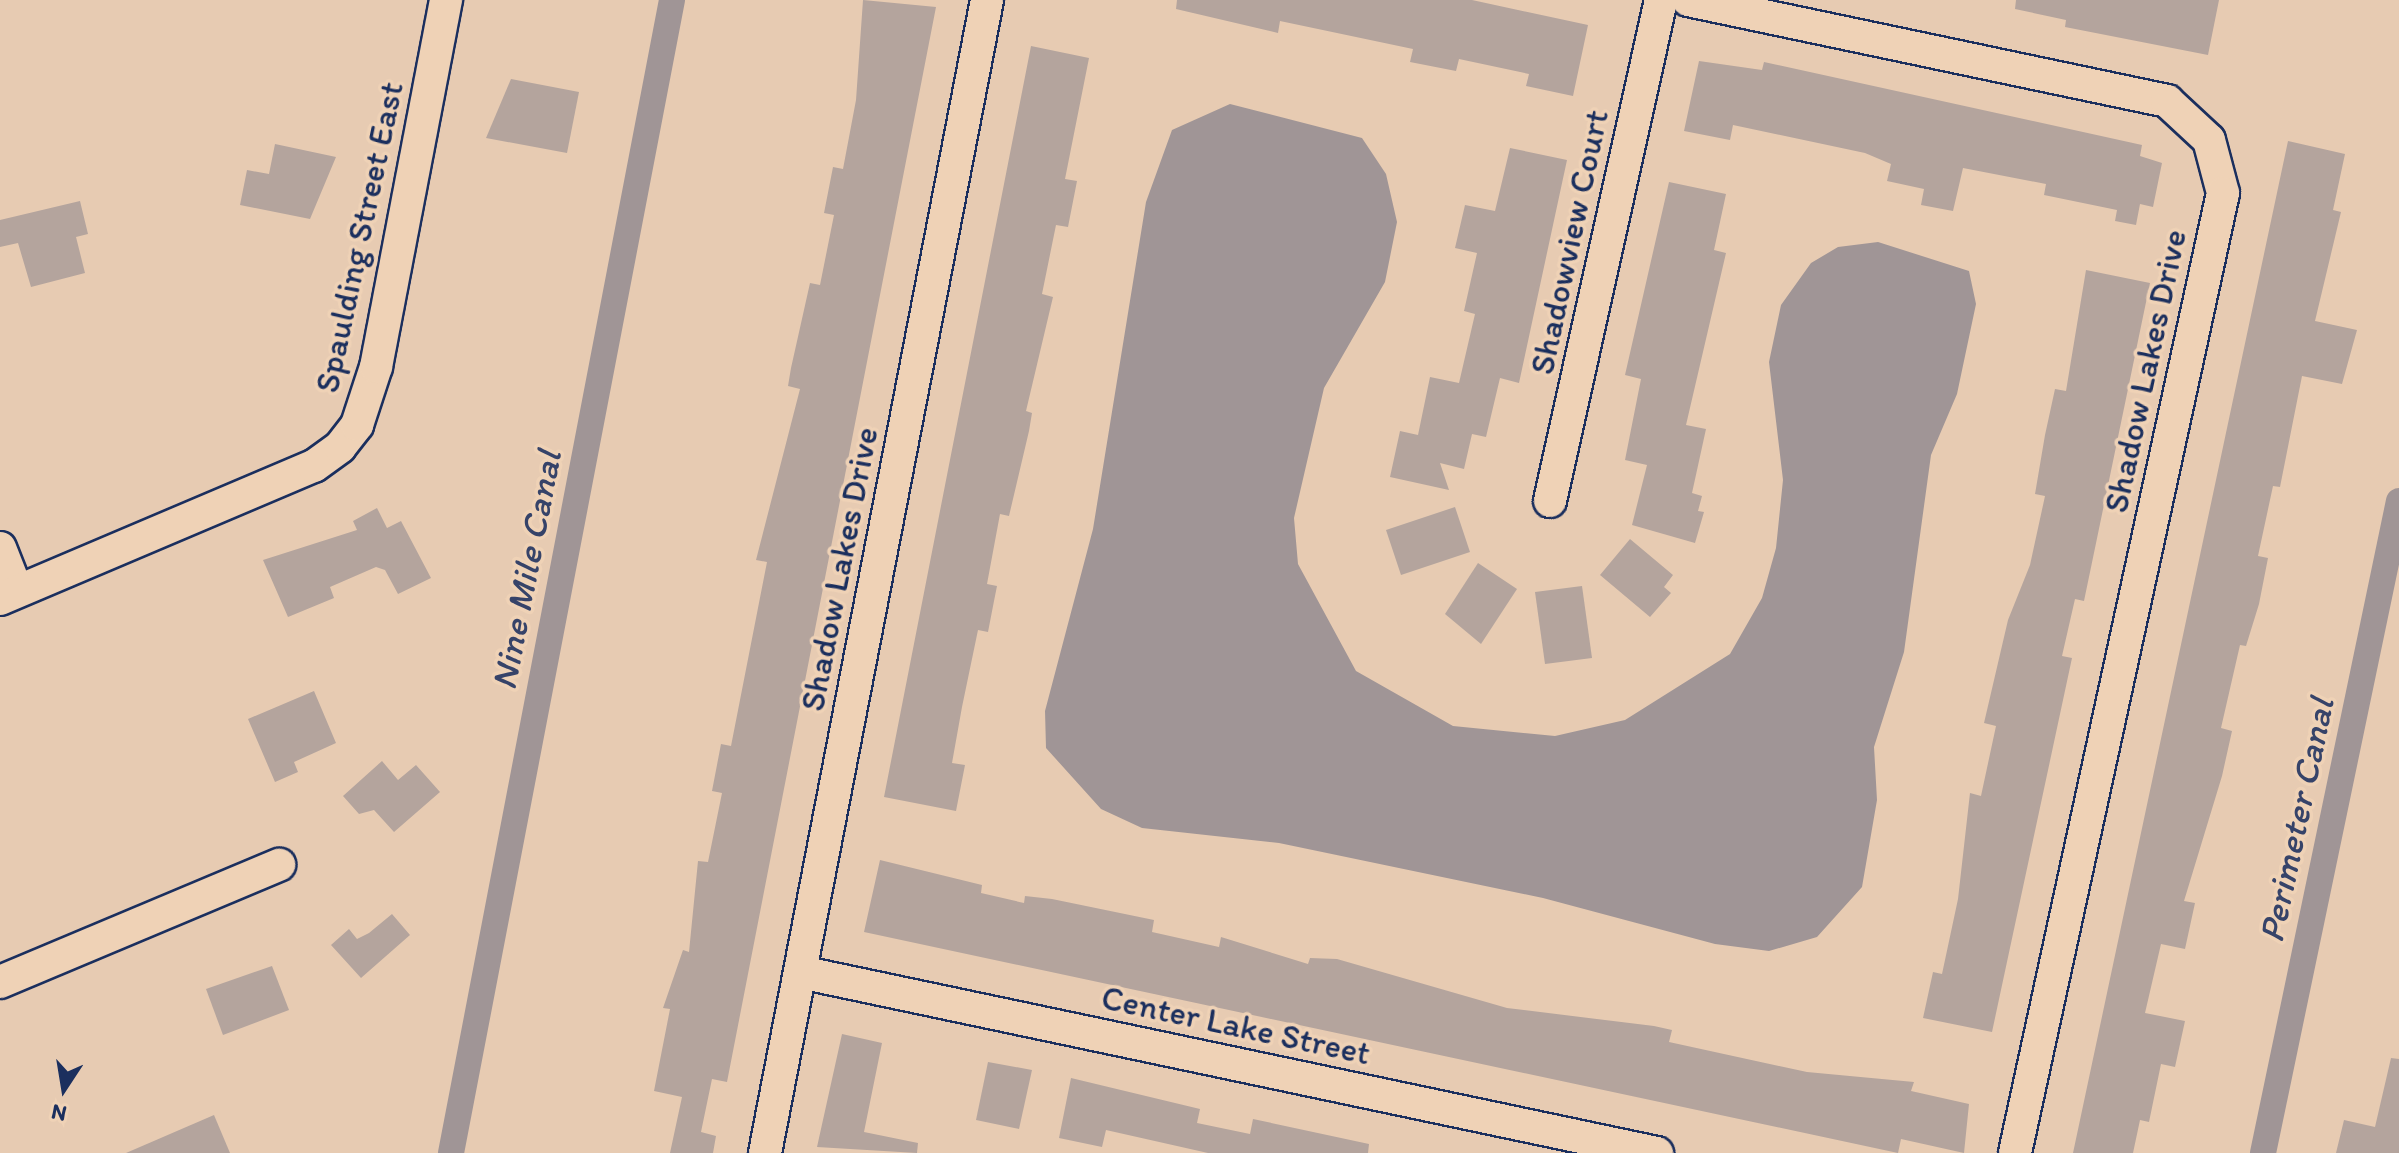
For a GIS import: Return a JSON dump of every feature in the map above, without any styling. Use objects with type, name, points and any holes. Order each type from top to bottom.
[{"type":"street","name":"Spaulding Street East","points":[[9,595],[314,466],[357,425],[376,367],[446,0]]},
{"type":"street","name":"Shadow Lakes Drive","points":[[765,1153],[987,0]]},
{"type":"street","name":"Shadowview Court","points":[[1550,501],[1661,0]]},
{"type":"street","name":"Shadow Lakes Drive","points":[[1688,0],[2167,101],[2209,140],[2223,193],[2015,1153]]},
{"type":"street","points":[[0,548],[9,595]]},
{"type":"street","points":[[0,982],[279,865]]},
{"type":"street","name":"Center Lake Street","points":[[800,972],[1657,1153]]},
{"type":"shaded area","points":[[1230,104],[1362,138],[1386,174],[1397,222],[1385,282],[1324,388],[1294,518],[1298,564],[1356,671],[1453,726],[1555,736],[1625,720],[1730,654],[1762,598],[1776,548],[1783,480],[1769,362],[1781,305],[1811,263],[1838,247],[1878,242],[1969,271],[1976,304],[1957,394],[1931,455],[1904,652],[1874,747],[1877,800],[1862,887],[1817,937],[1769,951],[1715,944],[1543,898],[1279,843],[1142,828],[1101,809],[1046,748],[1045,711],[1093,529],[1146,202],[1172,130]]},
{"type":"building","points":[[863,0],[936,7],[727,1082],[712,1079],[701,1132],[716,1136],[713,1153],[670,1153],[682,1097],[654,1091],[670,1009],[663,1008],[683,950],[689,952],[698,861],[708,862],[722,793],[712,791],[721,744],[731,746],[767,562],[756,560],[800,389],[788,386],[791,368],[810,283],[820,285],[834,215],[824,213],[833,167],[843,169],[856,100]]},
{"type":"building","points":[[1177,0],[1472,0],[1588,25],[1573,96],[1526,86],[1529,74],[1459,59],[1456,71],[1410,62],[1413,49],[1280,21],[1278,33],[1176,9]]},
{"type":"building","points":[[2016,0],[2219,0],[2208,55],[2065,27],[2066,20],[2015,9]]},
{"type":"building","points":[[1031,46],[1089,58],[1065,179],[1077,181],[1068,227],[1056,225],[1042,294],[1053,297],[1026,411],[1032,413],[1029,431],[1009,516],[1000,514],[987,584],[997,586],[988,632],[978,630],[962,707],[952,763],[965,765],[956,811],[884,797]]},
{"type":"building","points":[[1699,61],[1762,70],[1764,62],[2142,145],[2140,156],[2162,163],[2153,207],[2140,204],[2136,225],[2115,221],[2117,210],[2044,195],[2046,184],[1963,168],[1953,211],[1921,205],[1924,189],[1887,181],[1891,164],[1865,153],[1733,125],[1730,140],[1684,131]]},
{"type":"building","points":[[511,79],[579,92],[567,153],[486,138]]},
{"type":"building","points":[[2288,141],[2345,154],[2333,210],[2341,212],[2315,321],[2357,330],[2342,384],[2302,376],[2280,487],[2273,486],[2258,556],[2268,558],[2259,604],[2246,646],[2240,645],[2221,728],[2232,731],[2222,776],[2184,901],[2195,903],[2185,949],[2161,944],[2145,1013],[2185,1021],[2175,1067],[2161,1064],[2149,1122],[2140,1120],[2133,1153],[2073,1153]]},
{"type":"building","points":[[275,144],[336,157],[310,219],[240,205],[247,170],[269,174]]},
{"type":"building","points":[[1510,148],[1567,160],[1519,383],[1500,378],[1486,437],[1472,434],[1464,469],[1440,463],[1449,490],[1390,477],[1400,431],[1418,435],[1430,377],[1459,383],[1475,314],[1464,311],[1477,253],[1455,248],[1465,205],[1495,211]]},
{"type":"building","points":[[1669,182],[1726,194],[1714,250],[1726,253],[1686,425],[1706,429],[1692,493],[1702,496],[1698,511],[1704,512],[1695,543],[1632,525],[1647,465],[1625,460],[1641,379],[1625,375]]},
{"type":"building","points":[[80,201],[88,234],[76,237],[85,273],[31,287],[18,243],[0,247],[0,220]]},
{"type":"building","points":[[2086,270],[2150,283],[2084,601],[2075,599],[2062,656],[2072,658],[1992,1032],[1923,1018],[1933,972],[1942,974],[1958,899],[1970,793],[1981,796],[1996,726],[1984,723],[2008,620],[2030,565],[2045,496],[2035,494],[2045,435],[2055,389],[2066,391]]},
{"type":"building","points":[[1455,507],[1470,552],[1401,575],[1386,530]]},
{"type":"building","points":[[377,508],[387,528],[401,521],[431,578],[398,594],[385,570],[376,567],[330,587],[334,598],[288,617],[263,560],[357,530],[353,521]]},
{"type":"building","points":[[1630,539],[1673,575],[1664,587],[1671,593],[1650,617],[1600,575]]},
{"type":"building","points":[[1478,563],[1517,589],[1481,644],[1445,614]]},
{"type":"building","points":[[1582,586],[1592,658],[1545,664],[1535,592]]},
{"type":"building","points":[[314,691],[336,743],[294,762],[298,772],[275,782],[248,719]]},
{"type":"building","points":[[382,761],[398,780],[416,765],[440,792],[394,832],[374,810],[359,814],[343,796]]},
{"type":"building","points":[[880,860],[982,885],[981,893],[1024,903],[1025,896],[1052,899],[1154,920],[1152,932],[1219,947],[1221,937],[1308,964],[1310,958],[1337,959],[1507,1008],[1672,1030],[1669,1042],[1807,1072],[1914,1082],[1911,1091],[1969,1104],[1964,1153],[1901,1139],[1898,1153],[864,932]]},
{"type":"building","points":[[392,914],[410,935],[361,978],[331,945],[349,929],[357,939],[369,933]]},
{"type":"building","points":[[272,966],[289,1010],[223,1035],[206,989]]},
{"type":"building","points":[[842,1034],[882,1043],[864,1132],[918,1143],[917,1153],[817,1147]]},
{"type":"building","points":[[2391,1058],[2399,1059],[2399,1153],[2336,1153],[2344,1120],[2375,1127]]},
{"type":"building","points":[[988,1062],[1032,1070],[1019,1129],[976,1120]]},
{"type":"building","points":[[1071,1078],[1200,1109],[1197,1123],[1250,1134],[1253,1119],[1369,1144],[1368,1153],[1208,1153],[1106,1130],[1102,1147],[1059,1138]]},
{"type":"building","points":[[214,1115],[230,1153],[126,1153]]},
{"type":"waterway","name":"Nine Mile Canal","points":[[451,1153],[672,0]]},
{"type":"waterway","name":"Perimeter Canal","points":[[2263,1153],[2399,501]]}]
